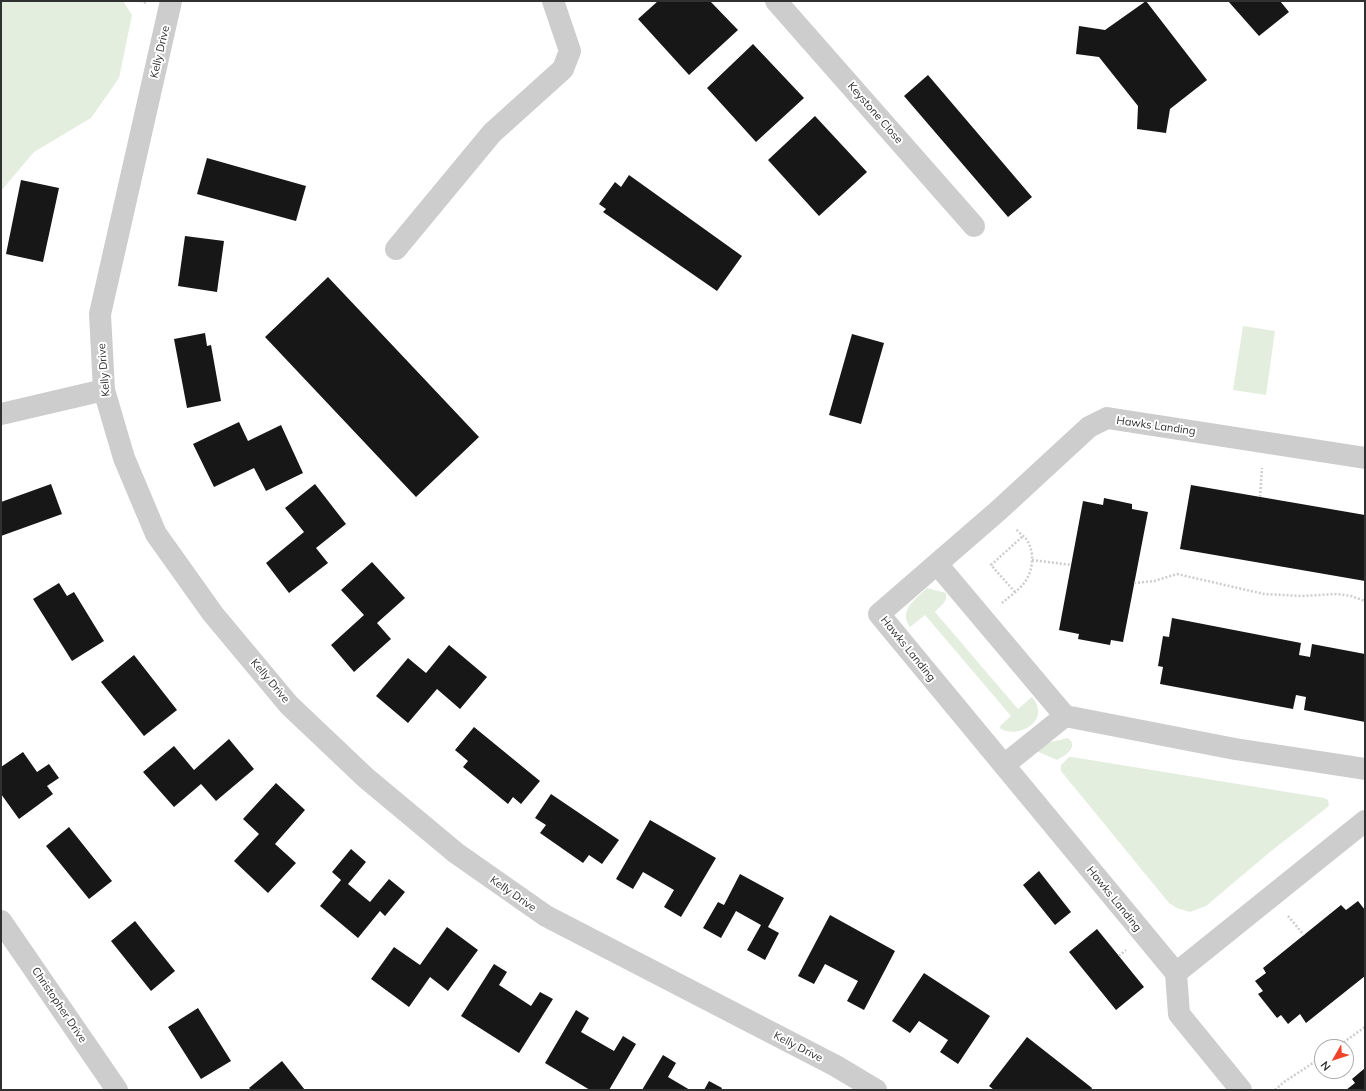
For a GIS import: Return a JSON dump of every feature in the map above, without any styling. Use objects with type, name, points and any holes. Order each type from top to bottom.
[{"type":"street","name":"Kelly Drive","points":[[171,1],[100,314],[104,390],[124,458],[156,534],[213,614],[289,705],[366,778],[456,853],[546,916],[836,1066],[876,1090]]},
{"type":"street","points":[[396,249],[492,133],[563,69],[570,50],[553,1]]},
{"type":"street","name":"Keystone Close","points":[[776,1],[974,226]]},
{"type":"street","points":[[1,414],[104,390]]},
{"type":"street","name":"Hawks Landing","points":[[1176,973],[879,614],[999,510],[1089,427],[1107,418],[1365,458]]},
{"type":"street","points":[[937,564],[1065,716],[1235,750],[1365,769]]},
{"type":"street","points":[[1004,765],[1065,716]]},
{"type":"street","points":[[1241,1090],[1179,1014],[1176,973],[1365,821]]},
{"type":"street","name":"Christopher Drive","points":[[1,921],[117,1090]]},
{"type":"path","points":[[1260,497],[1265,442]]},
{"type":"path","points":[[983,619],[1015,592],[1024,582],[1030,570],[1032,560],[1031,550],[1027,541],[999,510]]},
{"type":"path","points":[[1015,592],[991,565],[1023,536]]},
{"type":"path","points":[[1032,560],[1071,565]]},
{"type":"path","points":[[1134,583],[1154,581],[1177,574],[1264,594],[1302,596],[1337,594],[1351,596],[1365,601]]},
{"type":"path","points":[[1348,1039],[1365,1027]]},
{"type":"path","points":[[1275,1090],[1284,1082],[1314,1062]]},
{"type":"green space","points":[[1,1],[123,1],[132,15],[119,78],[91,118],[34,152],[1,191]]},
{"type":"green space","points":[[1243,326],[1275,331],[1266,395],[1233,390]]},
{"type":"green space","points":[[927,588],[946,593],[945,601],[935,612],[1018,709],[1032,697],[1037,706],[1038,714],[1035,721],[1030,726],[1014,732],[1000,728],[1001,725],[1011,716],[925,615],[910,627],[907,621],[907,610]]},
{"type":"green space","points":[[1068,738],[1071,741],[1072,748],[1067,754],[1057,760],[1034,750],[1042,744]]},
{"type":"green space","points":[[1069,757],[1324,798],[1328,800],[1329,806],[1270,852],[1206,906],[1190,912],[1177,908],[1169,903],[1061,771],[1061,765]]},
{"type":"building","points":[[658,1],[710,1],[738,30],[689,75],[638,19]]},
{"type":"building","points":[[1146,1],[1207,80],[1170,109],[1166,133],[1137,129],[1138,106],[1099,57],[1076,54],[1079,26],[1105,30]]},
{"type":"building","points":[[1228,1],[1280,1],[1289,12],[1259,36]]},
{"type":"building","points":[[753,44],[804,98],[756,142],[707,88]]},
{"type":"building","points":[[928,75],[1032,197],[1008,217],[904,96]]},
{"type":"building","points":[[815,116],[867,172],[819,216],[768,160]]},
{"type":"building","points":[[207,158],[306,186],[296,221],[197,194]]},
{"type":"building","points":[[629,175],[742,256],[717,291],[603,212],[606,209],[599,204],[615,182],[621,187]]},
{"type":"building","points":[[21,180],[59,188],[43,262],[6,254]]},
{"type":"building","points":[[185,236],[224,241],[217,292],[178,286]]},
{"type":"building","points":[[328,277],[479,437],[416,497],[265,337]]},
{"type":"building","points":[[205,333],[207,346],[211,345],[221,401],[187,408],[174,339]]},
{"type":"building","points":[[852,334],[884,343],[861,424],[829,415]]},
{"type":"building","points":[[239,422],[248,441],[281,425],[303,473],[266,491],[254,468],[214,487],[193,444]]},
{"type":"building","points":[[51,484],[62,514],[1,536],[1,502]]},
{"type":"building","points":[[315,484],[346,524],[316,548],[328,563],[289,593],[266,563],[304,532],[285,508]]},
{"type":"building","points":[[1191,485],[1365,515],[1365,581],[1180,549]]},
{"type":"building","points":[[1104,498],[1132,504],[1132,509],[1148,512],[1123,642],[1111,640],[1110,645],[1078,639],[1079,634],[1059,630],[1083,501],[1103,505]]},
{"type":"building","points":[[372,562],[405,598],[377,623],[391,639],[354,672],[331,645],[364,615],[341,590]]},
{"type":"building","points":[[59,583],[67,596],[74,592],[104,641],[72,661],[33,599]]},
{"type":"building","points":[[1172,618],[1301,643],[1299,655],[1310,657],[1312,644],[1365,654],[1365,722],[1304,710],[1306,697],[1296,695],[1293,709],[1160,684],[1163,667],[1158,666],[1163,636],[1169,637]]},
{"type":"building","points":[[449,645],[487,677],[460,709],[437,689],[408,723],[376,696],[408,658],[426,673]]},
{"type":"building","points":[[134,655],[177,710],[144,736],[101,682]]},
{"type":"building","points":[[474,727],[540,781],[521,804],[513,797],[508,804],[463,767],[468,761],[455,750]]},
{"type":"building","points":[[229,739],[254,769],[216,801],[201,784],[174,807],[143,772],[174,746],[194,770]]},
{"type":"building","points":[[23,752],[37,772],[49,764],[59,778],[47,786],[53,794],[19,819],[1,794],[1,767]]},
{"type":"building","points":[[276,783],[305,810],[275,844],[296,863],[268,893],[234,861],[259,834],[243,819]]},
{"type":"building","points":[[551,794],[619,840],[602,864],[589,855],[583,863],[540,833],[546,825],[535,818]]},
{"type":"building","points":[[650,820],[716,858],[681,917],[664,907],[674,890],[643,872],[633,889],[616,879]]},
{"type":"building","points":[[69,827],[112,881],[89,899],[46,846]]},
{"type":"building","points":[[351,849],[366,862],[348,884],[370,902],[389,879],[405,892],[385,916],[380,911],[358,938],[320,906],[341,880],[332,872]]},
{"type":"building","points":[[1039,871],[1071,912],[1055,925],[1023,885]]},
{"type":"building","points":[[740,874],[784,898],[768,927],[779,933],[765,960],[747,950],[761,925],[736,911],[721,938],[703,928],[718,902],[724,905]]},
{"type":"building","points":[[1358,901],[1365,910],[1365,976],[1306,1023],[1300,1014],[1288,1024],[1281,1015],[1277,1018],[1258,994],[1263,991],[1255,981],[1266,973],[1263,968],[1341,905],[1346,910]]},
{"type":"building","points":[[830,915],[895,951],[864,1010],[847,1001],[858,981],[825,964],[814,984],[798,976]]},
{"type":"building","points":[[135,921],[175,971],[151,991],[111,941]]},
{"type":"building","points":[[447,927],[478,950],[448,991],[430,977],[409,1007],[371,979],[394,947],[420,965]]},
{"type":"building","points":[[1097,929],[1144,987],[1116,1010],[1069,952]]},
{"type":"building","points":[[494,964],[507,972],[499,985],[531,1006],[540,992],[553,999],[519,1053],[461,1016]]},
{"type":"building","points":[[924,973],[990,1016],[958,1064],[940,1052],[948,1040],[919,1021],[910,1033],[892,1021]]},
{"type":"building","points":[[198,1008],[231,1061],[201,1079],[168,1027]]},
{"type":"building","points":[[576,1010],[589,1018],[581,1032],[614,1051],[623,1036],[636,1044],[609,1090],[590,1090],[545,1063]]},
{"type":"building","points":[[1027,1037],[1092,1088],[1091,1090],[994,1090],[989,1086]]},
{"type":"building","points":[[663,1055],[676,1063],[668,1077],[690,1090],[642,1090]]},
{"type":"building","points":[[282,1061],[305,1090],[251,1090],[249,1088]]},
{"type":"building","points":[[1365,1068],[1365,1090],[1346,1090],[1355,1083],[1352,1079],[1354,1079]]},
{"type":"building","points":[[709,1081],[722,1088],[721,1090],[704,1090]]}]
